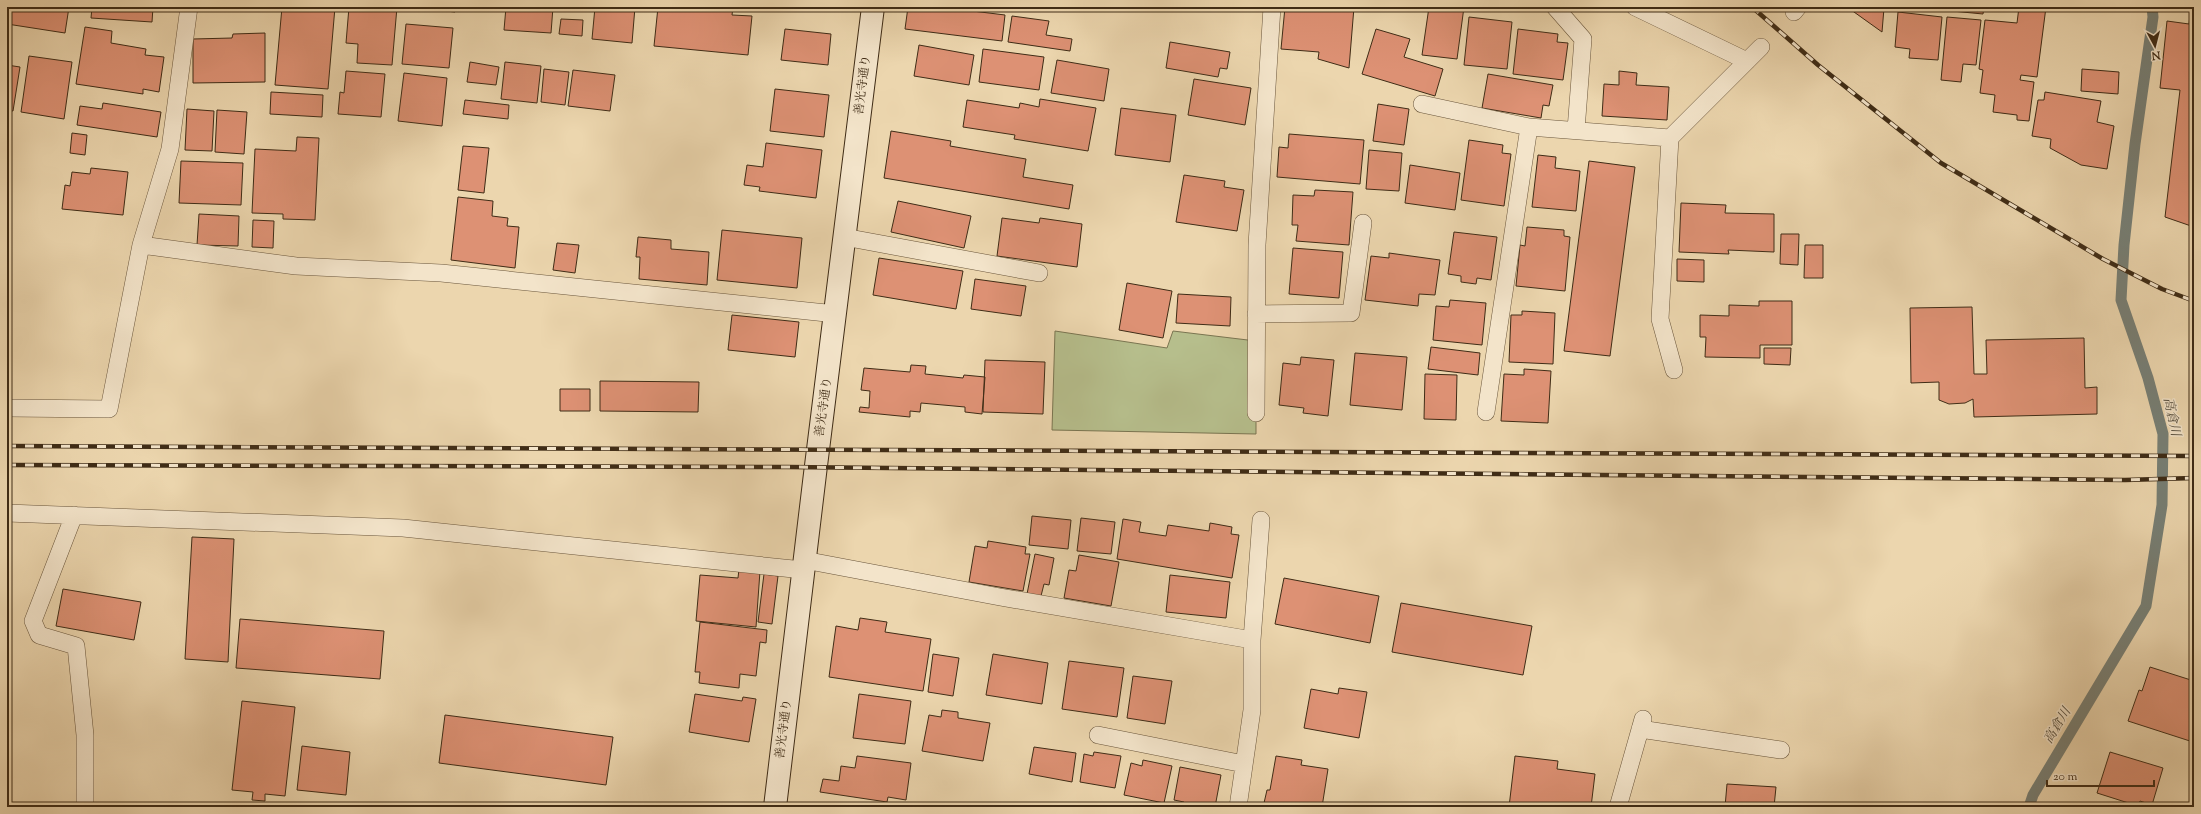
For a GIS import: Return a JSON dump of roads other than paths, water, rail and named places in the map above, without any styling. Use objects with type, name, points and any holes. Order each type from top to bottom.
[{"type":"main road","name":"善光寺通り","points":[[775,807],[803,565],[836,314],[844,237],[873,7]]},
{"type":"lane","points":[[7,408],[109,409],[141,245],[170,149],[189,7]]},
{"type":"lane","points":[[1256,413],[1257,245],[1272,7]]},
{"type":"lane","points":[[1555,7],[1583,39],[1576,130]]},
{"type":"lane","points":[[1635,7],[1747,61]]},
{"type":"lane","points":[[1674,370],[1660,319],[1670,138],[1761,47]]},
{"type":"lane","points":[[1422,104],[1529,127],[1670,138]]},
{"type":"lane","points":[[1486,412],[1529,127]]},
{"type":"lane","points":[[1256,314],[1351,313],[1363,223]]},
{"type":"lane","points":[[844,237],[1039,273]]},
{"type":"lane","points":[[141,245],[296,266],[441,273],[836,314]]},
{"type":"lane","points":[[7,513],[403,528],[803,565],[1252,640]]},
{"type":"lane","points":[[74,515],[33,620],[40,635],[76,646],[85,735],[85,807]]},
{"type":"lane","points":[[1238,807],[1252,710],[1252,640],[1261,520]]},
{"type":"lane","points":[[1618,807],[1641,723],[1781,750]]},
{"type":"lane","points":[[1098,735],[1244,764]]},
{"type":"waterway","name":"高倉川","points":[[2029,807],[2033,795],[2146,606],[2162,505],[2163,434],[2148,378],[2121,300],[2124,245],[2135,144],[2153,17],[2152,7]]},
{"type":"railway","points":[[1752,7],[1818,65],[1941,163],[2103,259],[2162,289],[2194,301]]},
{"type":"railway","points":[[7,446],[2194,456]]},
{"type":"railway","points":[[7,465],[787,467],[2125,480],[2194,478]]}]
